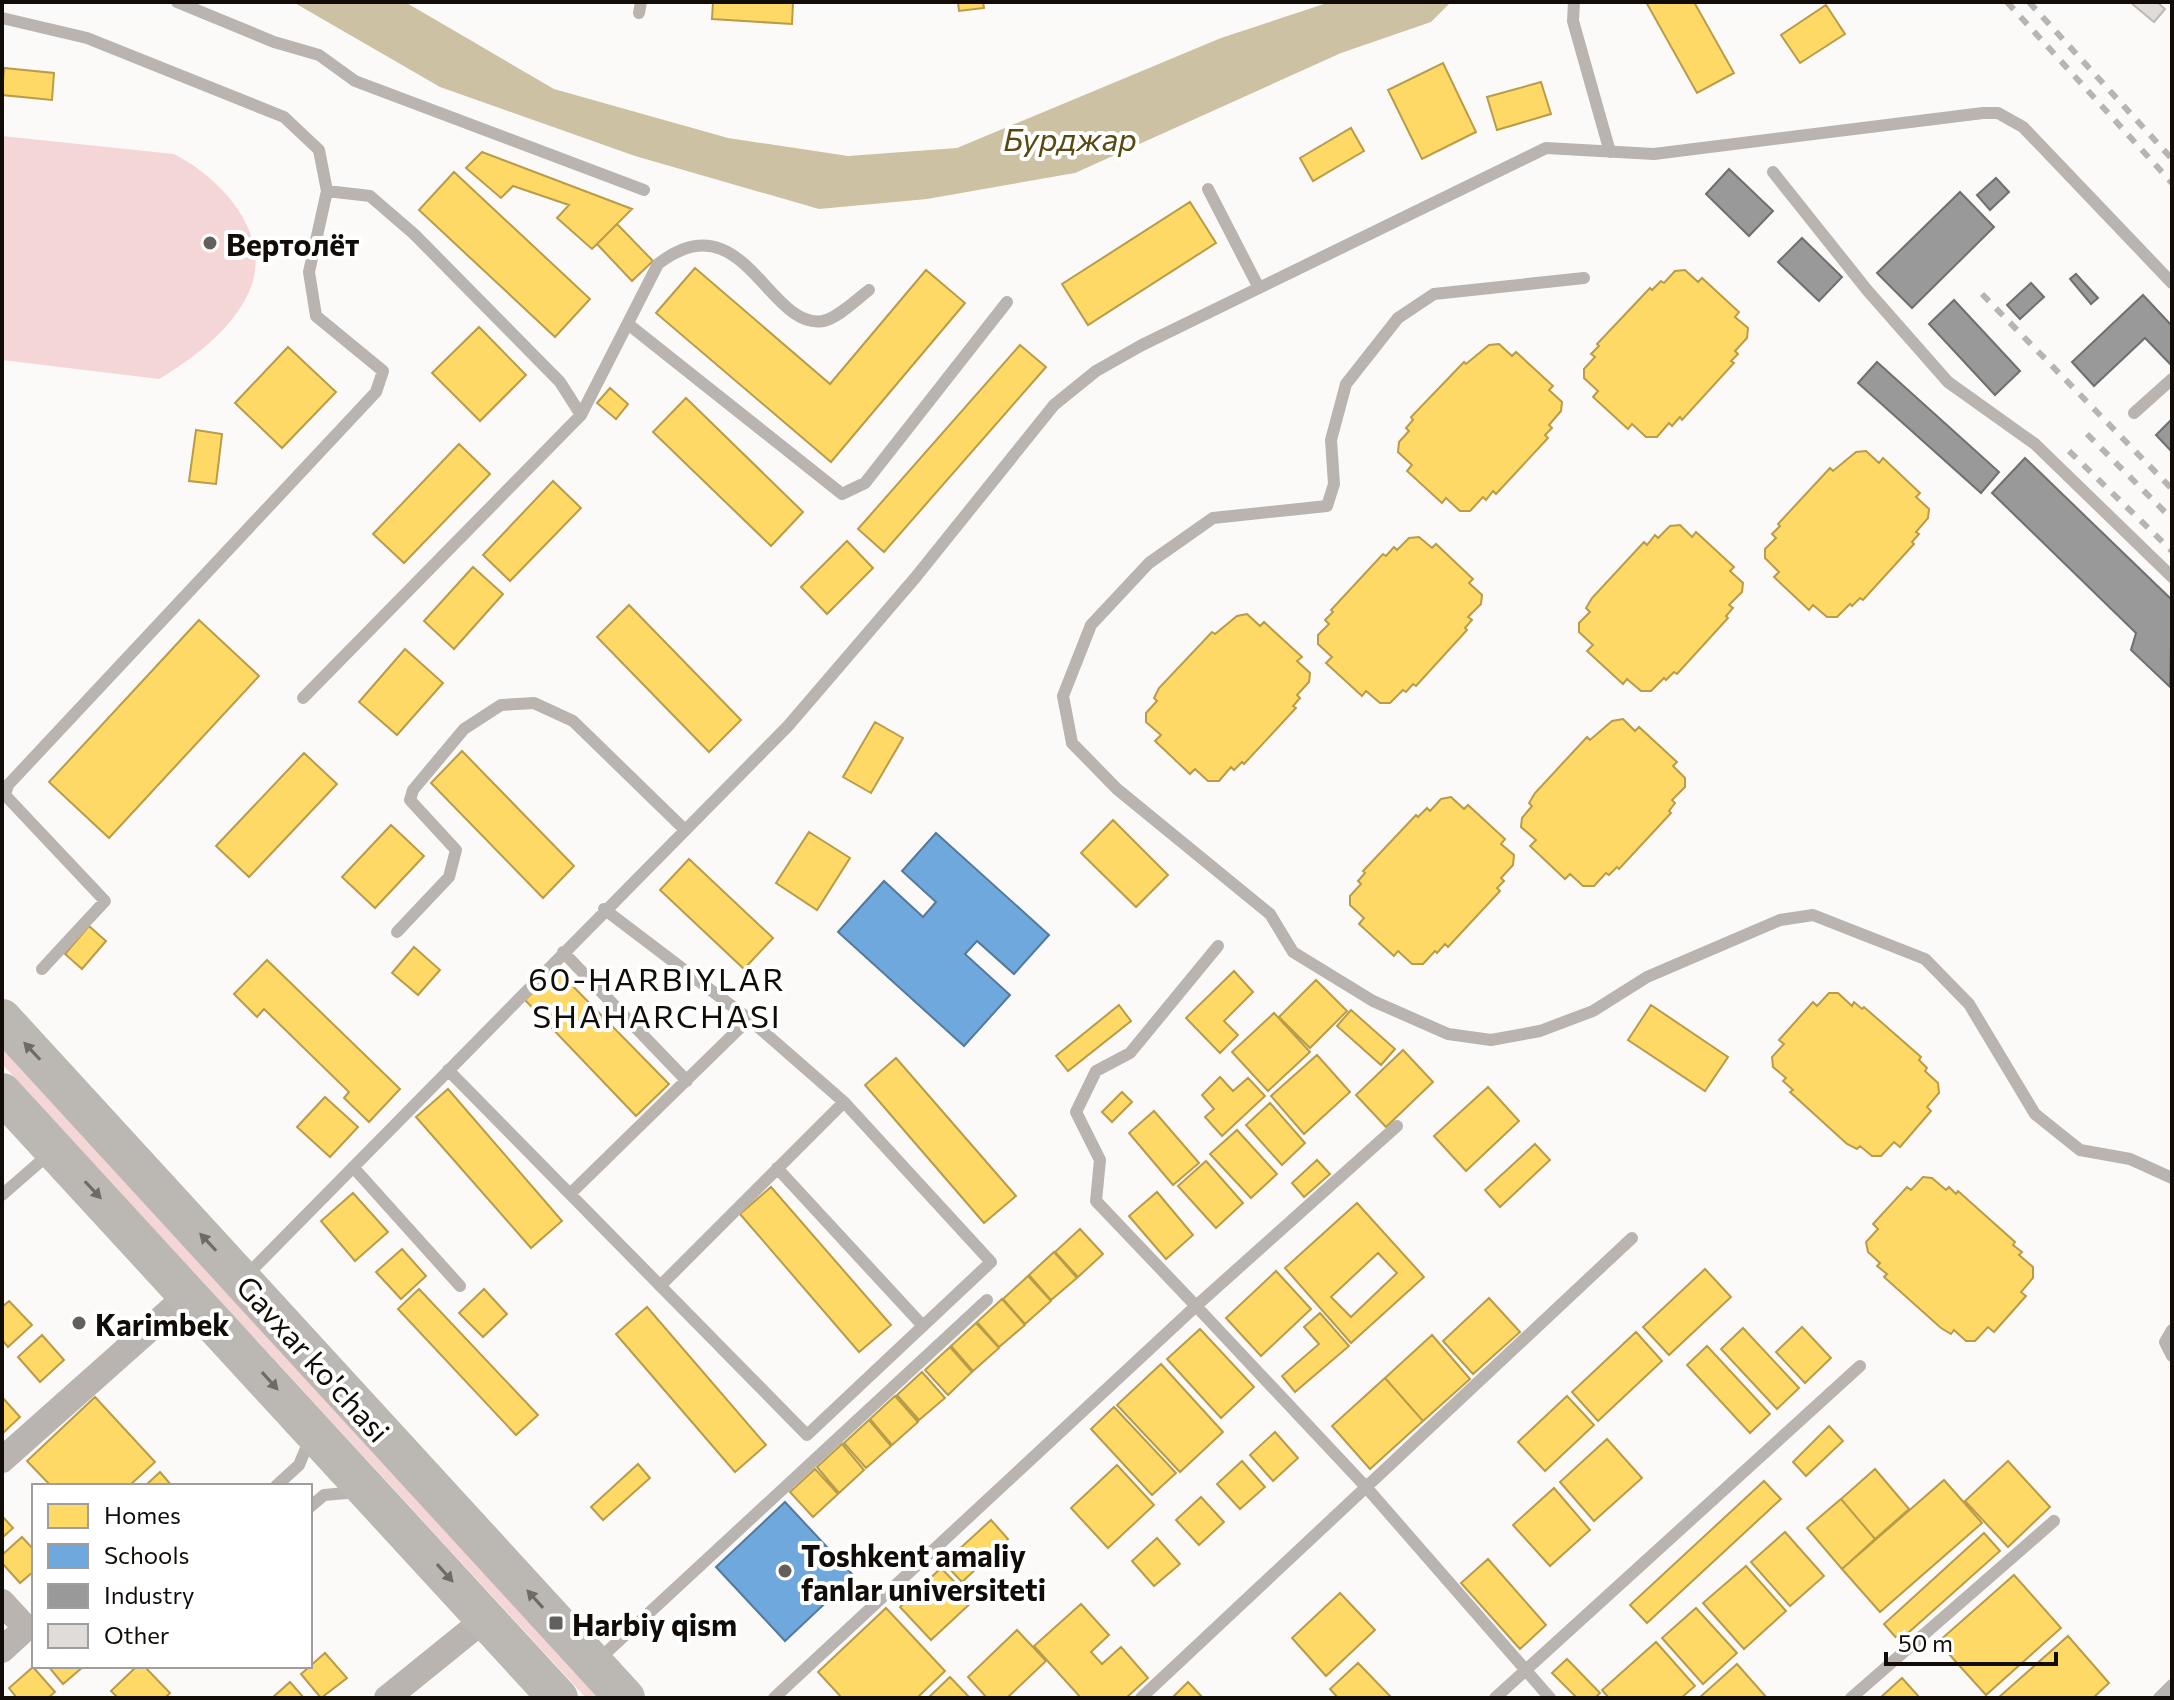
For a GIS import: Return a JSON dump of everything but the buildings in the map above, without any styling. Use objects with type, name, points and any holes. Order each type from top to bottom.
[{"type":"main road","name":"Gavxar ko'chasi","points":[[2,1019],[625,1698]]},
{"type":"main road","name":"Gavxar ko'chasi","points":[[2,1093],[190,1293],[558,1698]]},
{"type":"street","points":[[2,1460],[190,1293]]},
{"type":"street","points":[[2,1602],[26,1628],[2,1650]]},
{"type":"street","points":[[387,1698],[486,1618]]},
{"type":"lane","points":[[177,2],[274,42],[319,55],[355,81],[644,190]]},
{"type":"lane","points":[[1574,2],[1573,21],[1610,152]]},
{"type":"lane","points":[[2,18],[87,38],[284,117],[319,150],[327,191],[309,272],[316,316],[383,371],[376,392],[8,785],[5,795],[40,837],[105,901],[42,969]]},
{"type":"lane","points":[[242,1280],[683,828],[788,726],[915,578],[1054,405],[1119,357],[1546,148],[1654,154],[1998,113],[2023,127],[2172,283]]},
{"type":"lane","points":[[1773,172],[1867,290],[1948,382],[2035,444],[2172,577]]},
{"type":"lane","points":[[1208,189],[1259,288]]},
{"type":"lane","points":[[327,191],[370,196],[414,234],[560,382],[581,415]]},
{"type":"lane","points":[[303,698],[581,415],[658,264],[677,248],[695,244],[713,245],[737,259],[788,307],[811,321],[825,321],[869,290]]},
{"type":"lane","points":[[1584,278],[1434,294],[1398,318],[1346,384],[1331,440],[1334,484],[1327,506],[1213,518],[1149,563],[1091,625],[1063,696],[1072,743],[1117,789],[1270,914],[1293,952],[1373,1001],[1448,1034],[1491,1040],[1540,1031],[1593,1011],[1647,977],[1767,925],[1813,915],[1925,959],[1969,1004],[2035,1114],[2080,1150],[2130,1159],[2172,1178]]},
{"type":"lane","points":[[628,324],[842,494],[865,483],[1007,302]]},
{"type":"lane","points":[[2134,413],[2172,379]]},
{"type":"lane","points":[[397,932],[449,877],[456,850],[410,800],[413,790],[464,729],[501,705],[534,703],[573,721],[683,828]]},
{"type":"lane","points":[[448,1070],[807,1435],[991,1262],[844,1102],[749,1019],[604,909]]},
{"type":"lane","points":[[1218,946],[1130,1053],[1096,1071],[1076,1112],[1100,1160],[1096,1201],[1366,1487],[1550,1698]]},
{"type":"lane","points":[[563,952],[687,1081]]},
{"type":"lane","points":[[570,1194],[749,1019]]},
{"type":"lane","points":[[660,1286],[844,1102]]},
{"type":"lane","points":[[774,1698],[1196,1306],[1397,1126]]},
{"type":"lane","points":[[2,1195],[55,1149]]},
{"type":"lane","points":[[353,1167],[460,1286]]},
{"type":"lane","points":[[777,1168],[923,1326]]},
{"type":"lane","points":[[1141,1698],[1632,1238]]},
{"type":"lane","points":[[594,1664],[987,1300]]},
{"type":"lane","points":[[2172,1330],[2165,1342],[2172,1356]]},
{"type":"lane","points":[[1495,1698],[1860,1366]]},
{"type":"lane","points":[[278,1484],[299,1465],[307,1452],[310,1426]]},
{"type":"lane","points":[[312,1505],[324,1495],[370,1491]]},
{"type":"lane","points":[[1851,1698],[2054,1521]]},
{"type":"lane","points":[[2159,1698],[2172,1685]]},
{"type":"shaded area","points":[[2,136],[174,154],[209,178],[239,211],[255,251],[255,272],[248,294],[232,320],[198,353],[159,379],[2,360]]},
{"type":"shaded area","points":[[2,1042],[605,1698],[586,1698],[2,1064]]},
{"type":"water","name":"Бурджар","points":[[293,2],[405,2],[554,89],[728,138],[848,156],[957,148],[1221,38],[1330,2],[1451,2],[1431,22],[1341,53],[1075,173],[927,199],[819,209],[635,156],[440,87]]},
{"type":"railway","points":[[2007,2],[2172,183]]},
{"type":"railway","points":[[2029,2],[2172,159]]},
{"type":"railway","points":[[1982,294],[2172,489]]},
{"type":"railway","points":[[2087,434],[2172,519]]},
{"type":"railway","points":[[2069,451],[2172,551]]},
{"type":"place","name":"Вертолёт","points":[[210,243]]},
{"type":"place","name":"Karimbek","points":[[79,1323]]},
{"type":"place","name":"Toshkent amaliy fanlar universiteti","points":[[785,1571]]},
{"type":"place","name":"Harbiy qism","points":[[556,1623]]},
{"type":"district","name":"60-HARBIYLAR SHAHARCHASI","points":[[657,996]]}]
